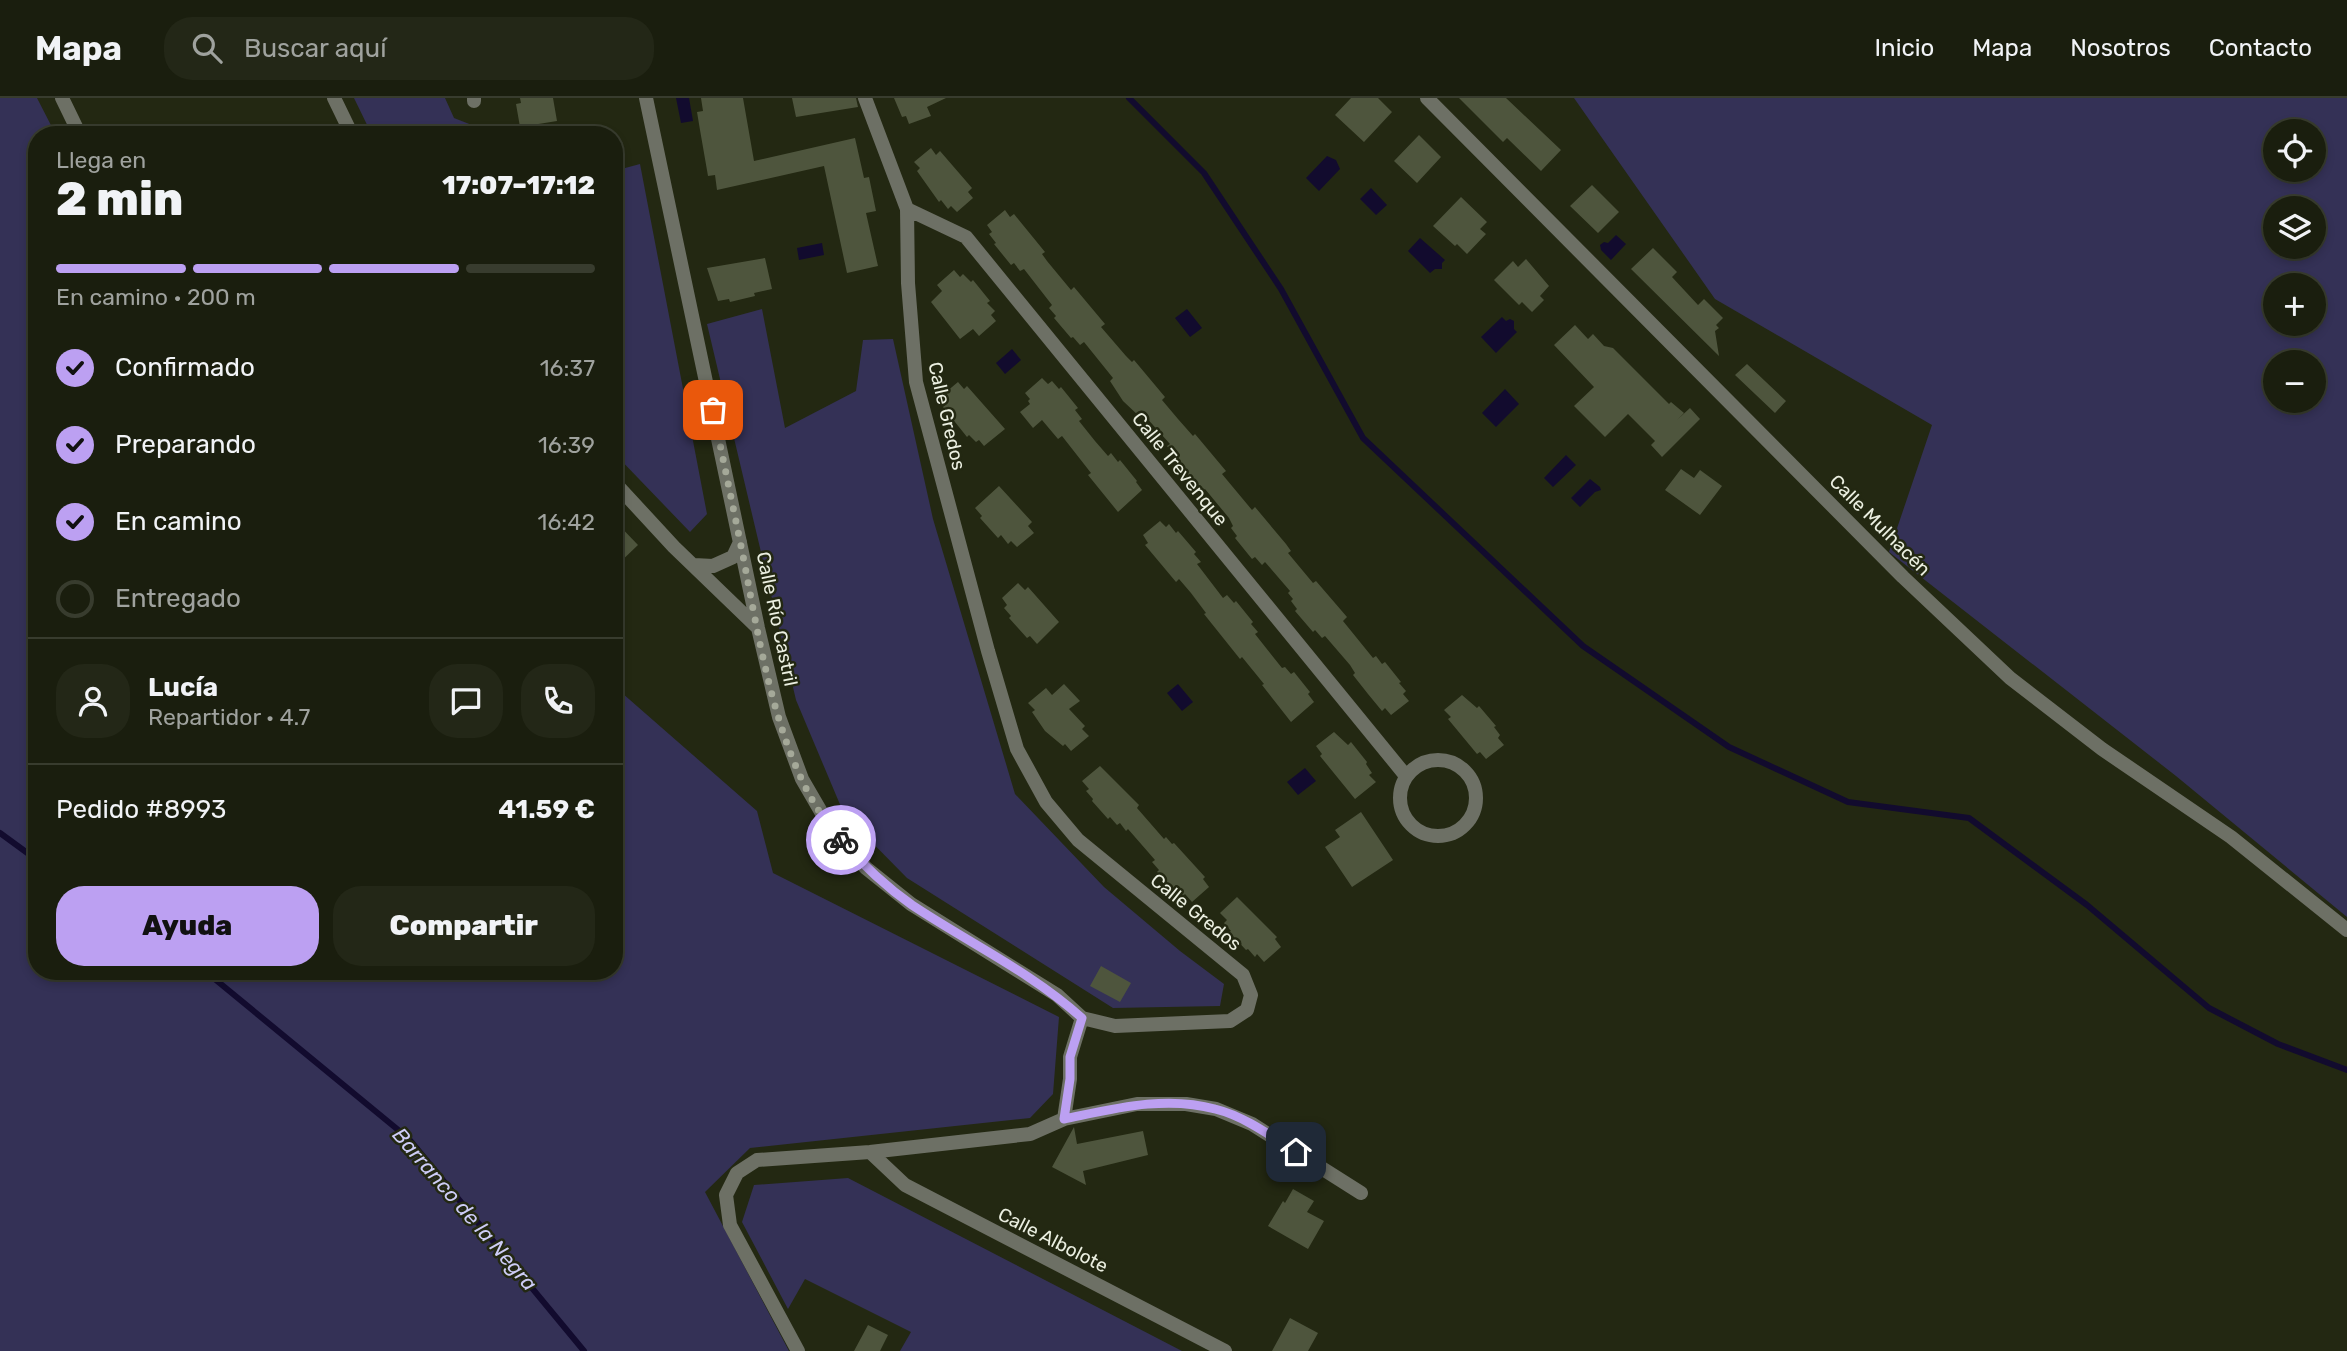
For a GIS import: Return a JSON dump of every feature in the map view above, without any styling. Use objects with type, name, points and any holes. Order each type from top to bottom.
[{"type":"street","points":[[62,98],[76,126]]},
{"type":"street","points":[[334,98],[348,126]]},
{"type":"street","name":"Calle Río Castril","points":[[646,98],[758,628],[779,717],[802,779],[831,829],[866,868],[911,904],[1057,995],[1082,1018]]},
{"type":"street","name":"Calle Gredos","points":[[865,98],[907,209],[908,283],[916,382],[1017,749],[1046,802],[1078,841],[1243,975],[1251,995],[1247,1010],[1230,1021],[1115,1026],[1082,1018]]},
{"type":"street","name":"Calle Mulhacén","points":[[1427,98],[1903,577],[2010,678],[2102,749],[2231,837],[2347,930]]},
{"type":"street","name":"Calle Trevenque","points":[[907,209],[966,237],[1406,776]]},
{"type":"street","points":[[623,492],[674,547],[758,628]]},
{"type":"street","points":[[694,565],[713,566],[733,557],[740,541]]},
{"type":"street","points":[[1439,759],[1451,761],[1461,767],[1470,776],[1475,787],[1474,811],[1468,821],[1460,830],[1434,836],[1411,825],[1399,802],[1406,776],[1415,767],[1439,759]]},
{"type":"street","points":[[1064,1119],[1070,1079],[1070,1057],[1082,1018]]},
{"type":"street","points":[[798,1351],[730,1225],[726,1195],[737,1174],[757,1160],[870,1152],[1030,1134],[1064,1119],[1137,1104],[1186,1104],[1216,1109],[1252,1125],[1362,1193]]},
{"type":"street","name":"Calle Albolote","points":[[870,1152],[905,1185],[1225,1351]]},
{"type":"shaded area","points":[[0,98],[37,98],[51,126],[28,126],[28,980],[623,980],[623,694],[757,811],[773,873],[1059,1017],[1053,1094],[1030,1118],[750,1148],[705,1192],[789,1351],[0,1351]]},
{"type":"shaded area","points":[[354,98],[445,98],[454,118],[474,126],[368,126]]},
{"type":"shaded area","points":[[676,98],[689,98],[693,121],[681,123]]},
{"type":"shaded area","points":[[1574,98],[2347,98],[2347,917],[2176,776],[1889,552],[1932,425],[1715,299]]},
{"type":"shaded area","points":[[1327,156],[1336,160],[1340,169],[1319,191],[1306,178]]},
{"type":"shaded area","points":[[640,164],[707,514],[690,532],[623,462],[623,169]]},
{"type":"shaded area","points":[[1371,188],[1387,205],[1376,215],[1360,199]]},
{"type":"shaded area","points":[[1616,235],[1626,244],[1611,260],[1601,250],[1600,245],[1608,243]]},
{"type":"shaded area","points":[[1420,238],[1445,260],[1442,269],[1435,269],[1430,273],[1408,251]]},
{"type":"shaded area","points":[[822,243],[824,255],[799,260],[797,248]]},
{"type":"shaded area","points":[[762,309],[785,428],[856,391],[863,340],[893,339],[933,519],[1015,794],[1104,887],[1224,984],[1220,1006],[1113,1008],[907,878],[844,814],[796,700],[707,324]]},
{"type":"shaded area","points":[[1187,309],[1202,328],[1190,337],[1175,318]]},
{"type":"shaded area","points":[[1502,317],[1506,321],[1514,321],[1514,329],[1517,332],[1496,353],[1481,337]]},
{"type":"shaded area","points":[[1012,349],[1021,360],[1005,374],[996,363]]},
{"type":"shaded area","points":[[1505,389],[1519,404],[1496,427],[1482,413]]},
{"type":"shaded area","points":[[1566,455],[1576,465],[1553,487],[1544,478]]},
{"type":"shaded area","points":[[1590,479],[1601,490],[1595,492],[1580,507],[1571,498]]},
{"type":"shaded area","points":[[1178,684],[1193,702],[1182,711],[1167,693]]},
{"type":"shaded area","points":[[1305,768],[1316,781],[1298,795],[1287,782]]},
{"type":"shaded area","points":[[848,1178],[1182,1351],[900,1351],[911,1332],[805,1279],[788,1309],[742,1222],[754,1185]]},
{"type":"building","points":[[520,98],[553,98],[557,121],[520,126],[516,104],[521,103]]},
{"type":"building","points":[[701,98],[743,98],[754,161],[855,138],[864,178],[869,177],[876,211],[866,213],[878,266],[847,273],[824,166],[717,190],[715,175],[708,176],[697,112],[703,111]]},
{"type":"building","points":[[792,98],[856,98],[858,107],[796,117]]},
{"type":"building","points":[[894,98],[946,98],[927,107],[931,116],[909,124],[906,116],[902,117]]},
{"type":"building","points":[[1351,98],[1378,98],[1392,112],[1364,142],[1335,115]]},
{"type":"building","points":[[1459,98],[1506,98],[1561,150],[1541,171],[1507,138],[1503,142]]},
{"type":"building","points":[[1419,135],[1441,157],[1417,183],[1394,161]]},
{"type":"building","points":[[931,148],[936,155],[940,151],[972,188],[968,192],[973,198],[957,212],[951,206],[948,209],[941,200],[939,202],[917,171],[920,168],[914,162]]},
{"type":"building","points":[[1592,185],[1619,212],[1598,233],[1570,206]]},
{"type":"building","points":[[1461,197],[1487,222],[1480,229],[1486,234],[1467,254],[1433,226]]},
{"type":"building","points":[[1005,210],[1010,217],[1014,214],[1045,252],[1042,254],[1047,261],[1071,290],[1074,287],[1105,324],[1101,327],[1132,362],[1134,360],[1165,397],[1162,400],[1226,471],[1222,474],[1252,510],[1255,507],[1286,544],[1291,551],[1288,553],[1313,583],[1316,581],[1347,617],[1343,621],[1373,658],[1376,656],[1382,664],[1385,662],[1401,682],[1399,683],[1406,691],[1403,694],[1409,701],[1391,715],[1385,708],[1382,711],[1353,675],[1355,673],[1350,665],[1325,636],[1322,638],[1315,630],[1313,632],[1295,611],[1297,609],[1288,593],[1290,591],[1265,562],[1262,565],[1255,557],[1252,559],[1235,538],[1237,536],[1231,528],[1233,526],[1229,518],[1205,489],[1201,492],[1194,484],[1192,486],[1175,465],[1177,463],[1167,446],[1170,444],[1144,415],[1141,418],[1123,401],[1110,381],[1113,378],[1084,342],[1080,345],[1071,338],[1054,318],[1056,316],[1049,308],[1052,305],[1024,269],[1020,271],[1014,263],[1011,265],[994,244],[996,243],[989,234],[992,232],[987,225]]},
{"type":"building","points":[[1653,248],[1677,272],[1672,277],[1698,305],[1704,299],[1723,318],[1716,325],[1719,328],[1715,331],[1719,356],[1631,269]]},
{"type":"building","points":[[765,258],[772,289],[730,302],[729,299],[718,301],[707,268]]},
{"type":"building","points":[[1526,259],[1549,286],[1540,296],[1544,300],[1532,312],[1522,302],[1519,305],[1494,280],[1513,261],[1518,267]]},
{"type":"building","points":[[954,270],[960,277],[963,274],[971,282],[973,280],[995,311],[991,315],[996,321],[979,336],[973,329],[960,339],[931,302],[942,291],[937,285]]},
{"type":"building","points":[[1575,325],[1588,339],[1593,334],[1604,346],[1613,348],[1669,404],[1671,402],[1684,413],[1677,420],[1690,408],[1700,419],[1662,457],[1651,445],[1655,441],[1628,414],[1605,437],[1574,406],[1594,387],[1554,345]]},
{"type":"building","points":[[1747,364],[1786,401],[1775,413],[1735,375]]},
{"type":"building","points":[[1042,378],[1048,384],[1052,381],[1059,389],[1061,387],[1078,408],[1075,410],[1082,419],[1079,421],[1095,441],[1108,456],[1111,453],[1118,462],[1120,460],[1137,481],[1142,490],[1118,512],[1088,475],[1091,473],[1062,436],[1058,439],[1042,420],[1033,428],[1020,412],[1030,404],[1025,393]]},
{"type":"building","points":[[958,382],[964,389],[967,386],[1005,429],[984,446],[979,440],[976,442],[969,435],[967,437],[943,407],[946,404],[940,397]]},
{"type":"building","points":[[1681,469],[1694,478],[1700,470],[1722,486],[1700,515],[1665,490]]},
{"type":"building","points":[[999,486],[1032,522],[1028,526],[1034,533],[1017,547],[1011,541],[1008,544],[1001,535],[998,538],[980,518],[982,516],[975,508]]},
{"type":"building","points":[[1160,521],[1166,527],[1169,524],[1176,533],[1178,531],[1196,552],[1194,554],[1201,562],[1197,564],[1223,598],[1227,595],[1234,603],[1236,601],[1253,622],[1251,624],[1258,632],[1255,634],[1282,668],[1285,667],[1291,674],[1294,672],[1310,692],[1308,694],[1314,702],[1291,722],[1262,685],[1264,684],[1204,614],[1206,613],[1191,593],[1179,579],[1176,582],[1145,545],[1148,543],[1143,535]]},
{"type":"building","points":[[623,529],[638,545],[623,559]]},
{"type":"building","points":[[1018,583],[1025,590],[1028,587],[1059,622],[1037,644],[1030,636],[1027,638],[1009,618],[1011,616],[1004,608],[1007,605],[1002,598]]},
{"type":"building","points":[[1064,684],[1080,701],[1069,709],[1085,726],[1082,729],[1089,736],[1071,751],[1045,731],[1032,712],[1035,710],[1028,703],[1046,688],[1052,695]]},
{"type":"building","points":[[1462,695],[1477,708],[1479,706],[1496,726],[1494,727],[1500,735],[1498,738],[1504,745],[1486,759],[1480,752],[1477,754],[1448,719],[1451,717],[1444,710]]},
{"type":"building","points":[[1334,732],[1348,745],[1351,742],[1367,762],[1372,773],[1369,775],[1376,782],[1355,799],[1320,756],[1322,754],[1316,746]]},
{"type":"building","points":[[1100,766],[1139,805],[1137,808],[1164,839],[1166,837],[1174,843],[1205,877],[1203,879],[1209,887],[1192,902],[1176,888],[1174,890],[1157,872],[1159,870],[1152,862],[1155,860],[1128,829],[1126,831],[1120,823],[1117,825],[1110,817],[1108,819],[1092,801],[1086,791],[1089,789],[1082,781]]},
{"type":"building","points":[[1361,812],[1393,860],[1352,887],[1325,847],[1340,837],[1335,830]]},
{"type":"building","points":[[1237,897],[1277,937],[1275,939],[1281,947],[1264,962],[1257,954],[1255,957],[1246,950],[1224,923],[1227,920],[1220,913]]},
{"type":"building","points":[[1101,966],[1131,983],[1120,1002],[1090,986]]},
{"type":"building","points":[[1074,1127],[1077,1144],[1143,1131],[1148,1155],[1083,1171],[1086,1185],[1052,1167]]},
{"type":"building","points":[[1293,1189],[1314,1201],[1307,1212],[1324,1221],[1308,1249],[1268,1226]]},
{"type":"building","points":[[1290,1318],[1318,1333],[1308,1351],[1272,1351]]},
{"type":"building","points":[[868,1325],[888,1335],[880,1351],[854,1351]]},
{"type":"waterway","points":[[1129,98],[1204,173],[1281,289],[1363,438],[1583,646],[1729,747],[1848,802],[1969,818],[2087,905],[2209,1008],[2278,1044],[2347,1070]]},
{"type":"waterway","name":"Barranco de la Negra","points":[[0,833],[28,853]]},
{"type":"waterway","name":"Barranco de la Negra","points":[[216,980],[408,1138],[584,1351]]},
{"type":"way so far","points":[[713,410],[779,717],[802,779],[831,829],[841,840]]},
{"type":"route","points":[[841,840],[866,868],[911,904],[1057,995],[1082,1018],[1070,1057],[1070,1079],[1064,1119],[1137,1104],[1186,1104],[1216,1109],[1252,1125],[1296,1152]]}]
